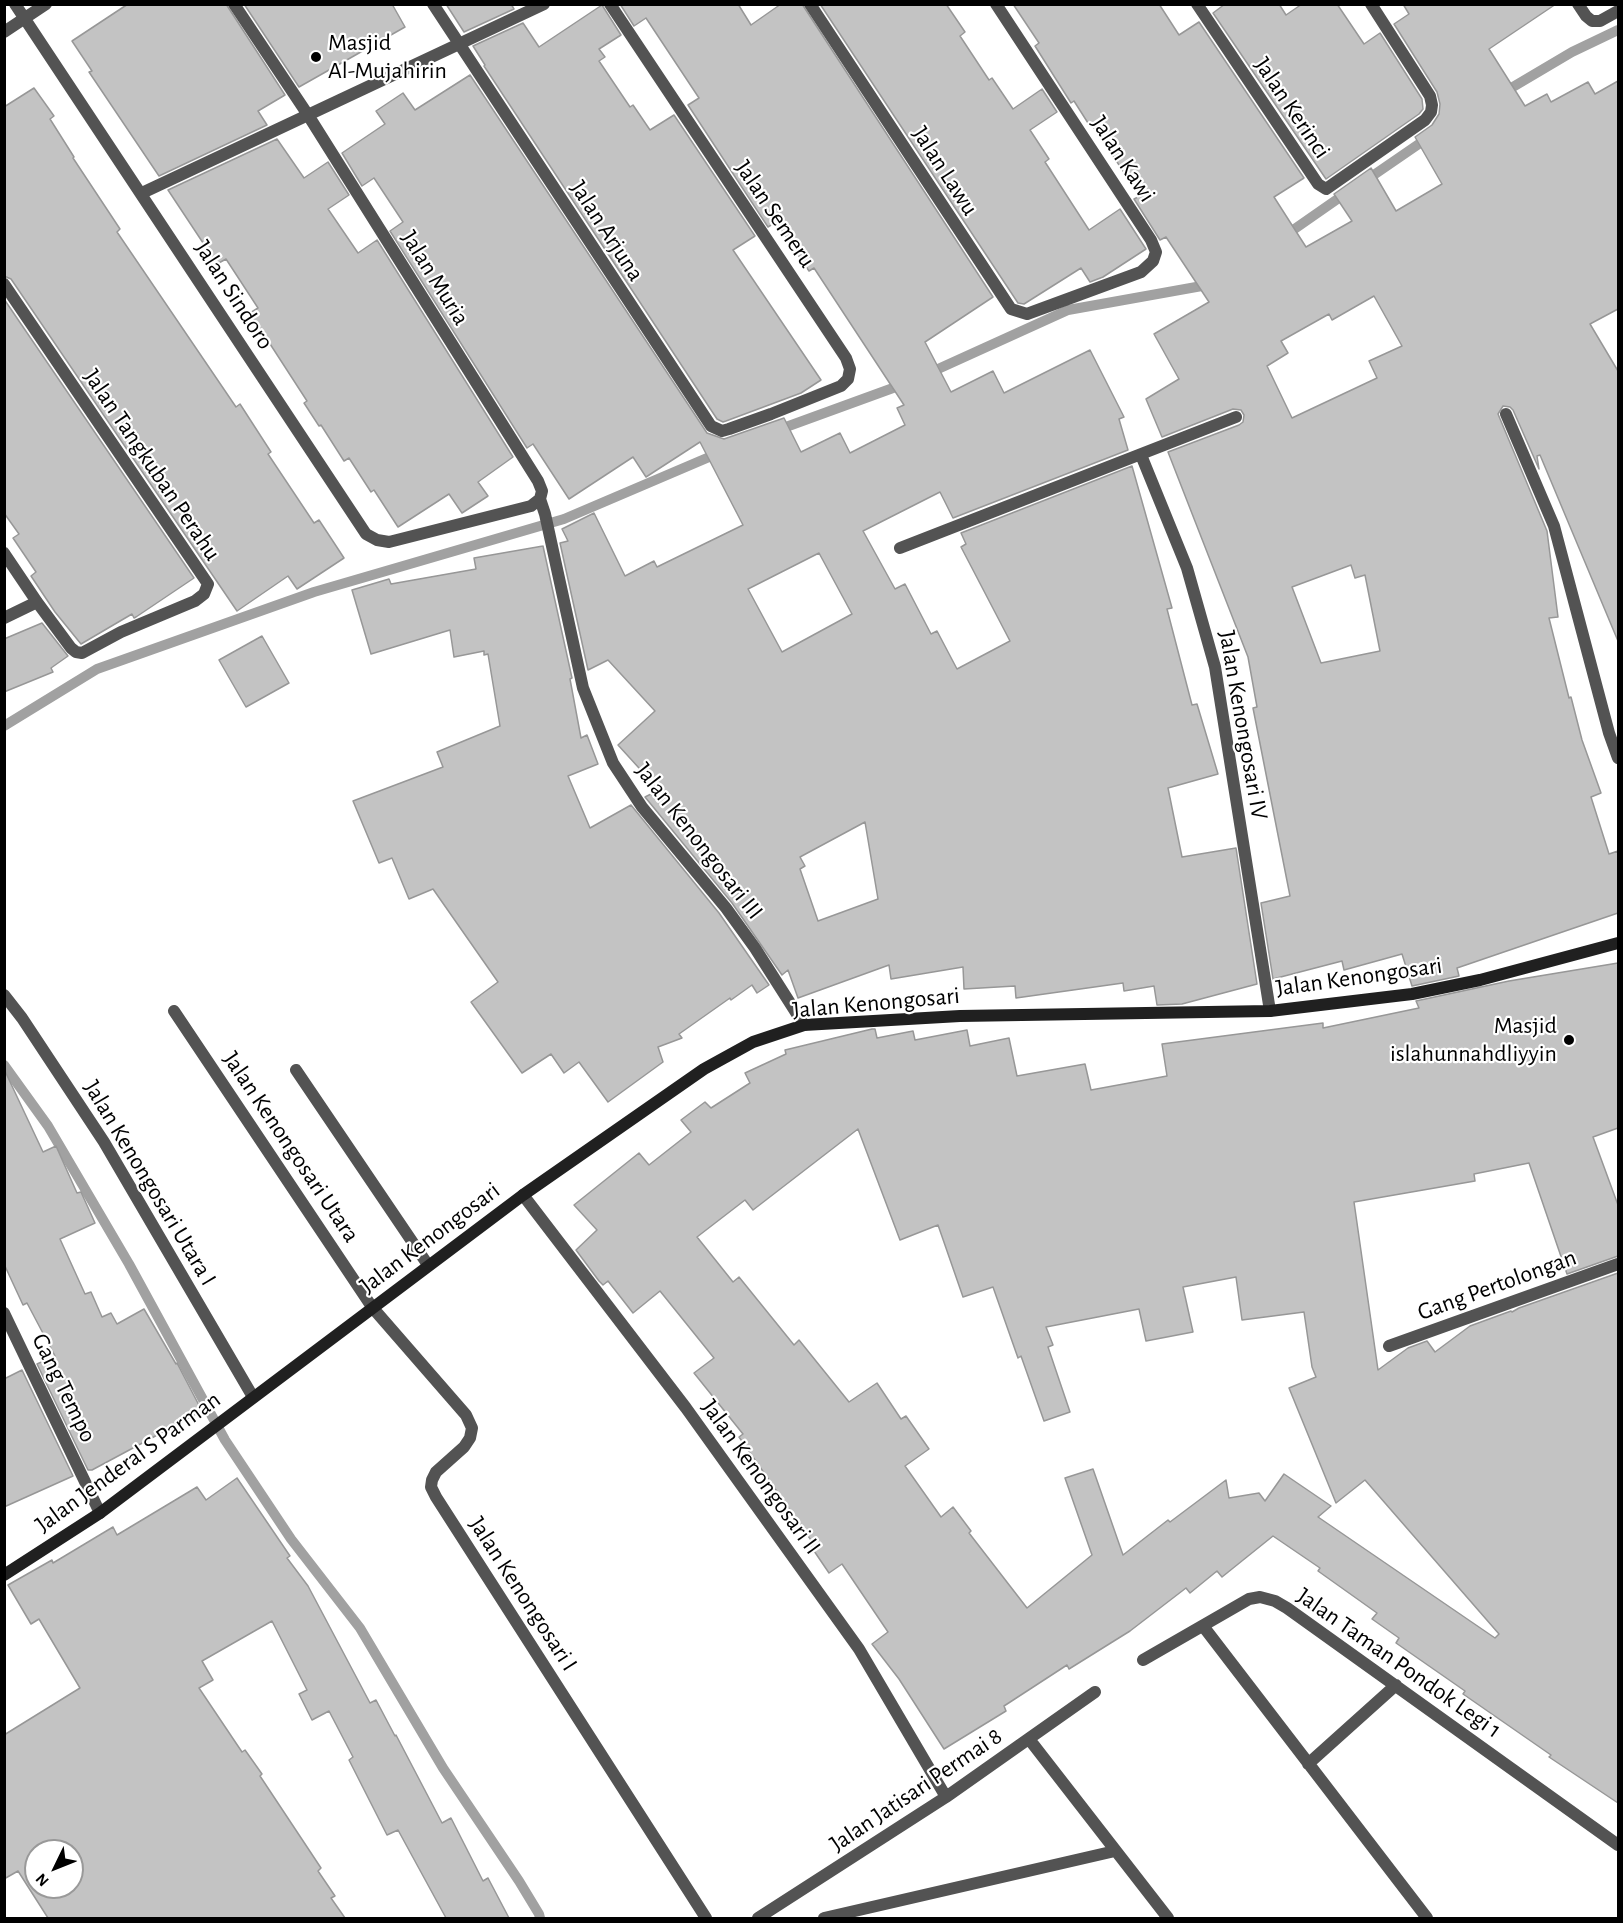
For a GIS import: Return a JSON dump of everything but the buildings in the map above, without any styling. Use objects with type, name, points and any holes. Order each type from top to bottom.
[{"type":"street","name":"Jalan Sindoro","points":[[15,4],[366,534],[377,540],[389,542],[453,524],[522,509],[540,499]]},
{"type":"street","points":[[4,32],[45,4]]},
{"type":"street","name":"Jalan Muria","points":[[234,4],[308,115],[538,481],[542,491],[540,499]]},
{"type":"street","name":"Jalan Arjuna","points":[[433,4],[711,426],[722,431],[771,414]]},
{"type":"street","points":[[142,193],[544,4]]},
{"type":"street","name":"Jalan Semeru","points":[[610,4],[846,358],[850,369],[849,379],[841,386],[771,414]]},
{"type":"street","name":"Jalan Lawu","points":[[810,4],[1011,309],[1028,314],[1069,299]]},
{"type":"street","name":"Jalan Kawi","points":[[996,4],[1151,240],[1156,252],[1153,261],[1141,272],[1069,299]]},
{"type":"street","name":"Jalan Kerinci","points":[[1197,4],[1321,188],[1326,189],[1425,120],[1431,112],[1430,96],[1371,4]]},
{"type":"street","points":[[1578,4],[1592,21],[1600,21],[1618,11]]},
{"type":"street","name":"Jalan Tangkuban Perahu","points":[[4,284],[208,584],[204,594],[195,601],[121,632],[82,653],[71,648],[37,602]]},
{"type":"street","points":[[1506,414],[1554,526],[1618,758]]},
{"type":"street","points":[[900,548],[1236,417]]},
{"type":"street","name":"Jalan Kenongosari IV","points":[[1141,455],[1187,568],[1215,667],[1270,1011]]},
{"type":"street","name":"Jalan Kenongosari III","points":[[540,499],[583,687],[613,763],[642,807],[750,940],[804,1025]]},
{"type":"street","points":[[4,553],[37,602],[4,618]]},
{"type":"street","name":"Jalan Kenongosari","points":[[249,1399],[523,1195],[726,1056],[753,1042],[804,1025],[960,1016],[1270,1011],[1412,994],[1480,980],[1618,943]]},
{"type":"street","name":"Jalan Kenongosari Utara I","points":[[4,995],[22,1018],[104,1142],[249,1399]]},
{"type":"street","name":"Jalan Kenongosari Utara","points":[[174,1011],[372,1307]]},
{"type":"street","points":[[296,1070],[428,1265]]},
{"type":"street","name":"Jalan Kenongosari II","points":[[523,1195],[686,1408],[859,1649],[946,1797]]},
{"type":"street","name":"Gang Pertolongan","points":[[1389,1346],[1618,1264]]},
{"type":"street","name":"Jalan Kenongosari I","points":[[372,1307],[466,1415],[472,1428],[470,1438],[464,1448],[436,1472],[431,1487],[435,1497],[706,1918]]},
{"type":"street","name":"Gang Tempo","points":[[4,1313],[100,1513]]},
{"type":"street","name":"Jalan Jenderal S Parman","points":[[4,1575],[100,1513],[249,1399]]},
{"type":"street","name":"Jalan Taman Pondok Legi 1","points":[[1143,1660],[1249,1599],[1260,1598],[1275,1601],[1618,1845]]},
{"type":"street","points":[[1203,1626],[1426,1918]]},
{"type":"street","points":[[1308,1764],[1396,1685]]},
{"type":"street","name":"Jalan Jatisari Permai 8","points":[[758,1918],[946,1797],[1095,1692]]},
{"type":"street","points":[[1029,1739],[1168,1918]]},
{"type":"street","points":[[824,1918],[1115,1851]]},
{"type":"waterway","points":[[1501,94],[1572,52],[1618,30]]},
{"type":"waterway","points":[[1365,181],[1429,137]]},
{"type":"waterway","points":[[1283,237],[1349,191]]},
{"type":"waterway","points":[[927,374],[1068,310],[1213,284]]},
{"type":"waterway","points":[[775,431],[904,384]]},
{"type":"waterway","points":[[4,726],[97,669],[314,592],[564,519],[721,452]]},
{"type":"waterway","points":[[4,1065],[48,1126],[129,1264],[225,1440],[291,1539],[360,1628],[443,1768],[519,1881],[540,1918]]},
{"type":"place","name":"Masjid Al-Mujahirin","points":[[316,57]]},
{"type":"place","name":"Masjid islahunnahdliyyin","points":[[1569,1040]]}]
